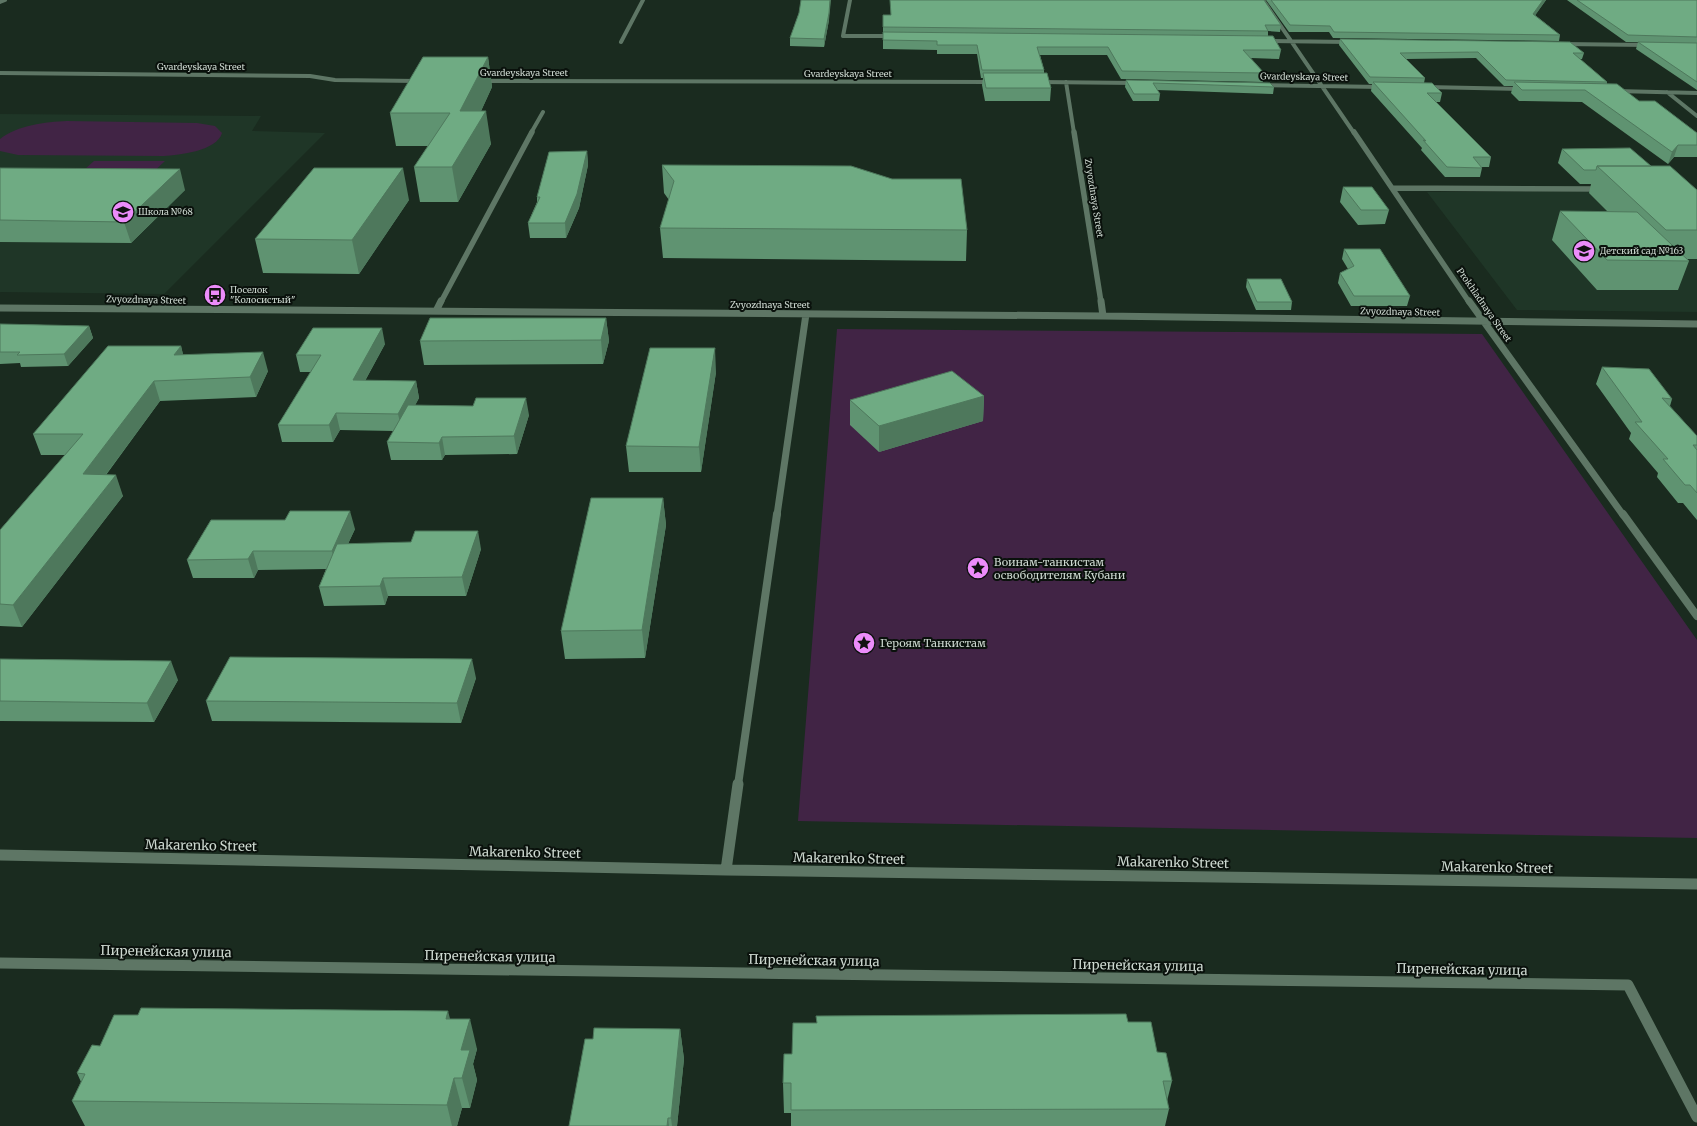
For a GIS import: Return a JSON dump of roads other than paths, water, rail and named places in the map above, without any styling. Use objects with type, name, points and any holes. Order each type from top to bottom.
[{"type":"street","points":[[0,2],[5,0]]},
{"type":"street","points":[[621,42],[643,0]]},
{"type":"street","points":[[850,0],[843,36],[898,36]]},
{"type":"street","name":"Prokhladnaya Street","points":[[1263,0],[1483,322],[1697,616]]},
{"type":"street","points":[[1260,41],[1355,42]]},
{"type":"street","points":[[1554,44],[1657,46]]},
{"type":"street","name":"Gvardeyskaya Street","points":[[0,73],[310,76],[335,80],[423,81]]},
{"type":"street","name":"Gvardeyskaya Street","points":[[477,81],[995,82]]},
{"type":"street","points":[[1035,82],[1144,83]]},
{"type":"street","name":"Zvyozdnaya Street","points":[[1066,82],[1103,316]]},
{"type":"street","name":"Gvardeyskaya Street","points":[[1253,84],[1387,87]]},
{"type":"street","points":[[1419,87],[1531,89]]},
{"type":"street","points":[[1611,91],[1697,93]]},
{"type":"street","points":[[1666,92],[1697,116]]},
{"type":"street","points":[[436,311],[543,112]]},
{"type":"street","points":[[1392,188],[1604,189]]},
{"type":"street","name":"Zvyozdnaya Street","points":[[0,308],[1103,316],[1697,324]]},
{"type":"street","points":[[726,870],[806,314]]},
{"type":"street","name":"Makarenko Street","points":[[0,855],[726,870],[1697,884]]},
{"type":"street","name":"Пиренейская улица","points":[[0,963],[1628,985],[1697,1117]]},
{"type":"place","name":"Школа №68","points":[[123,212]]},
{"type":"place","name":"Детский cад №163","points":[[1584,251]]},
{"type":"place","name":"Поселок \"Колосистый\"","points":[[215,295]]},
{"type":"place","name":"Воинам-танкистам освободителям Кубани","points":[[978,568]]},
{"type":"place","name":"Героям Танкистам","points":[[864,643]]}]
